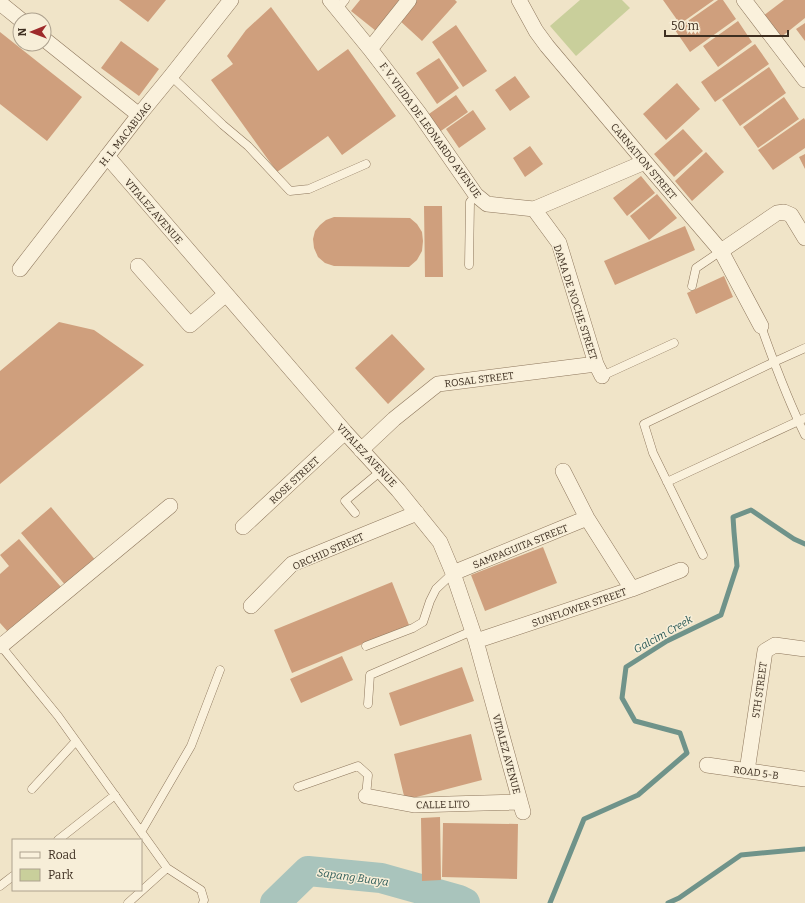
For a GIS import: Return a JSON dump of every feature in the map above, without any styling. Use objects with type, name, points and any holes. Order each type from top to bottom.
[{"type":"street","name":"H. L. MACABUAG","points":[[20,269],[139,115],[231,0]]},
{"type":"street","points":[[370,49],[409,0]]},
{"type":"street","name":"CARNATION STREET","points":[[519,0],[536,31],[547,46],[721,251],[761,326]]},
{"type":"street","points":[[744,0],[805,80]]},
{"type":"street","name":"F. V. VIUDA DE LEONARDO AVENUE","points":[[338,3],[370,49],[419,113],[476,195],[487,204],[534,209],[645,162]]},
{"type":"street","points":[[0,4],[12,13]]},
{"type":"street","points":[[52,45],[139,115]]},
{"type":"street","name":"VITALEZ AVENUE","points":[[107,156],[345,432],[398,490],[440,542],[453,573],[474,636],[522,807]]},
{"type":"street","name":"DAMA DE NOCHE STREET","points":[[534,209],[559,243],[599,370]]},
{"type":"street","points":[[721,251],[777,213],[784,212],[791,215],[805,238]]},
{"type":"street","points":[[138,266],[190,325],[226,294]]},
{"type":"street","name":"ROSAL STREET","points":[[361,450],[394,419],[438,384],[599,370]]},
{"type":"street","name":"ROSE STREET","points":[[243,527],[345,432]]},
{"type":"street","points":[[563,471],[587,518],[632,589]]},
{"type":"street","points":[[0,645],[170,506]]},
{"type":"street","name":"ORCHID STREET","points":[[251,606],[292,564],[417,513]]},
{"type":"street","name":"SAMPAGUITA STREET","points":[[453,573],[587,518]]},
{"type":"street","name":"SUNFLOWER STREET","points":[[474,636],[632,589],[681,570]]},
{"type":"street","name":"5TH STREET","points":[[747,771],[765,651],[775,645],[805,649]]},
{"type":"street","name":"ROAD 5-B","points":[[707,766],[805,780]]},
{"type":"street","name":"CALLE LITO","points":[[366,796],[414,806],[522,807]]},
{"type":"lane","points":[[171,76],[223,125],[248,146],[290,191],[309,189],[366,164]]},
{"type":"lane","points":[[468,265],[470,202],[476,195]]},
{"type":"lane","points":[[692,286],[696,268],[721,251]]},
{"type":"lane","points":[[761,326],[774,362],[802,420],[805,435]]},
{"type":"lane","points":[[599,370],[674,343]]},
{"type":"lane","points":[[703,555],[653,453],[644,424],[805,348]]},
{"type":"lane","points":[[667,482],[802,420]]},
{"type":"lane","points":[[355,513],[345,501],[381,471]]},
{"type":"lane","points":[[366,646],[413,628],[423,622],[436,589],[453,573]]},
{"type":"lane","points":[[368,704],[370,675],[474,636]]},
{"type":"lane","points":[[0,645],[58,716],[166,868],[201,890],[204,900],[203,903]]},
{"type":"lane","points":[[141,832],[191,746],[220,670]]},
{"type":"lane","points":[[32,789],[76,741]]},
{"type":"lane","points":[[298,787],[358,766],[368,775],[366,796]]},
{"type":"lane","points":[[59,839],[115,795]]},
{"type":"lane","points":[[142,890],[166,868]]},
{"type":"lane","points":[[0,886],[12,877]]},
{"type":"lane","points":[[128,903],[141,891]]},
{"type":"green space","points":[[580,0],[622,0],[630,8],[576,56],[550,26]]},
{"type":"building","points":[[119,0],[166,0],[148,22]]},
{"type":"building","points":[[360,0],[399,0],[376,31],[351,11]]},
{"type":"building","points":[[416,0],[455,0],[457,2],[422,41],[399,20]]},
{"type":"building","points":[[663,0],[714,0],[680,24]]},
{"type":"building","points":[[718,0],[723,0],[736,19],[690,52],[675,30]]},
{"type":"building","points":[[784,0],[805,0],[805,18],[780,38],[763,16]]},
{"type":"building","points":[[271,7],[318,71],[348,49],[396,116],[342,155],[328,136],[277,172],[211,80],[233,64],[227,56],[246,30]]},
{"type":"building","points":[[738,21],[752,42],[718,67],[703,46]]},
{"type":"building","points":[[805,23],[805,41],[796,29]]},
{"type":"building","points":[[456,25],[487,71],[463,87],[432,42]]},
{"type":"building","points":[[0,32],[12,42],[12,52],[25,52],[82,97],[47,141],[0,104]]},
{"type":"building","points":[[121,41],[159,69],[139,96],[101,68]]},
{"type":"building","points":[[755,44],[769,64],[715,102],[701,82]]},
{"type":"building","points":[[439,58],[459,88],[437,104],[416,73]]},
{"type":"building","points":[[769,67],[786,93],[740,126],[722,100]]},
{"type":"building","points":[[515,76],[530,97],[510,111],[495,90]]},
{"type":"building","points":[[677,83],[700,109],[666,140],[643,114]]},
{"type":"building","points":[[456,95],[468,112],[438,133],[426,116]]},
{"type":"building","points":[[784,97],[799,119],[758,148],[743,127]]},
{"type":"building","points":[[473,110],[486,129],[459,148],[446,129]]},
{"type":"building","points":[[804,118],[805,148],[773,170],[758,150]]},
{"type":"building","points":[[683,129],[703,151],[674,177],[654,154]]},
{"type":"building","points":[[530,146],[543,164],[525,177],[513,158]]},
{"type":"building","points":[[706,152],[724,172],[692,201],[675,181]]},
{"type":"building","points":[[805,154],[805,169],[799,157]]},
{"type":"building","points":[[641,176],[655,193],[627,216],[613,198]]},
{"type":"building","points":[[657,194],[677,218],[649,240],[630,216]]},
{"type":"building","points":[[424,206],[442,206],[443,277],[425,277]]},
{"type":"building","points":[[334,217],[410,218],[417,224],[422,232],[422,251],[417,260],[409,267],[334,266],[325,263],[318,257],[314,248],[313,239],[315,231],[320,225],[326,220]]},
{"type":"building","points":[[685,226],[695,250],[615,285],[604,261]]},
{"type":"building","points":[[724,276],[733,297],[696,314],[687,293]]},
{"type":"building","points":[[59,322],[94,330],[144,365],[0,484],[0,371]]},
{"type":"building","points":[[392,334],[425,369],[388,404],[355,368]]},
{"type":"building","points":[[51,507],[97,562],[67,587],[21,533]]},
{"type":"building","points":[[19,539],[61,587],[9,633],[0,623],[0,574],[9,566],[0,555]]},
{"type":"building","points":[[543,547],[557,583],[485,611],[471,575]]},
{"type":"building","points":[[392,582],[409,625],[292,673],[274,630]]},
{"type":"building","points":[[342,656],[353,680],[301,703],[290,679]]},
{"type":"building","points":[[462,667],[474,701],[400,726],[389,693]]},
{"type":"building","points":[[471,734],[482,780],[405,800],[394,754]]},
{"type":"building","points":[[440,817],[441,880],[422,881],[421,818]]},
{"type":"building","points":[[443,823],[518,824],[517,879],[442,877]]},
{"type":"waterway","name":"Galcim Creek","points":[[550,903],[584,819],[638,795],[687,753],[680,733],[635,721],[622,698],[626,667],[667,641],[721,615],[737,566],[733,517],[751,510],[794,539],[805,544]]},
{"type":"waterway","points":[[668,903],[679,898],[741,855],[805,849]]},
{"type":"waterway","name":"Sapang Buaya","points":[[275,903],[308,871],[381,878],[465,903]]}]
